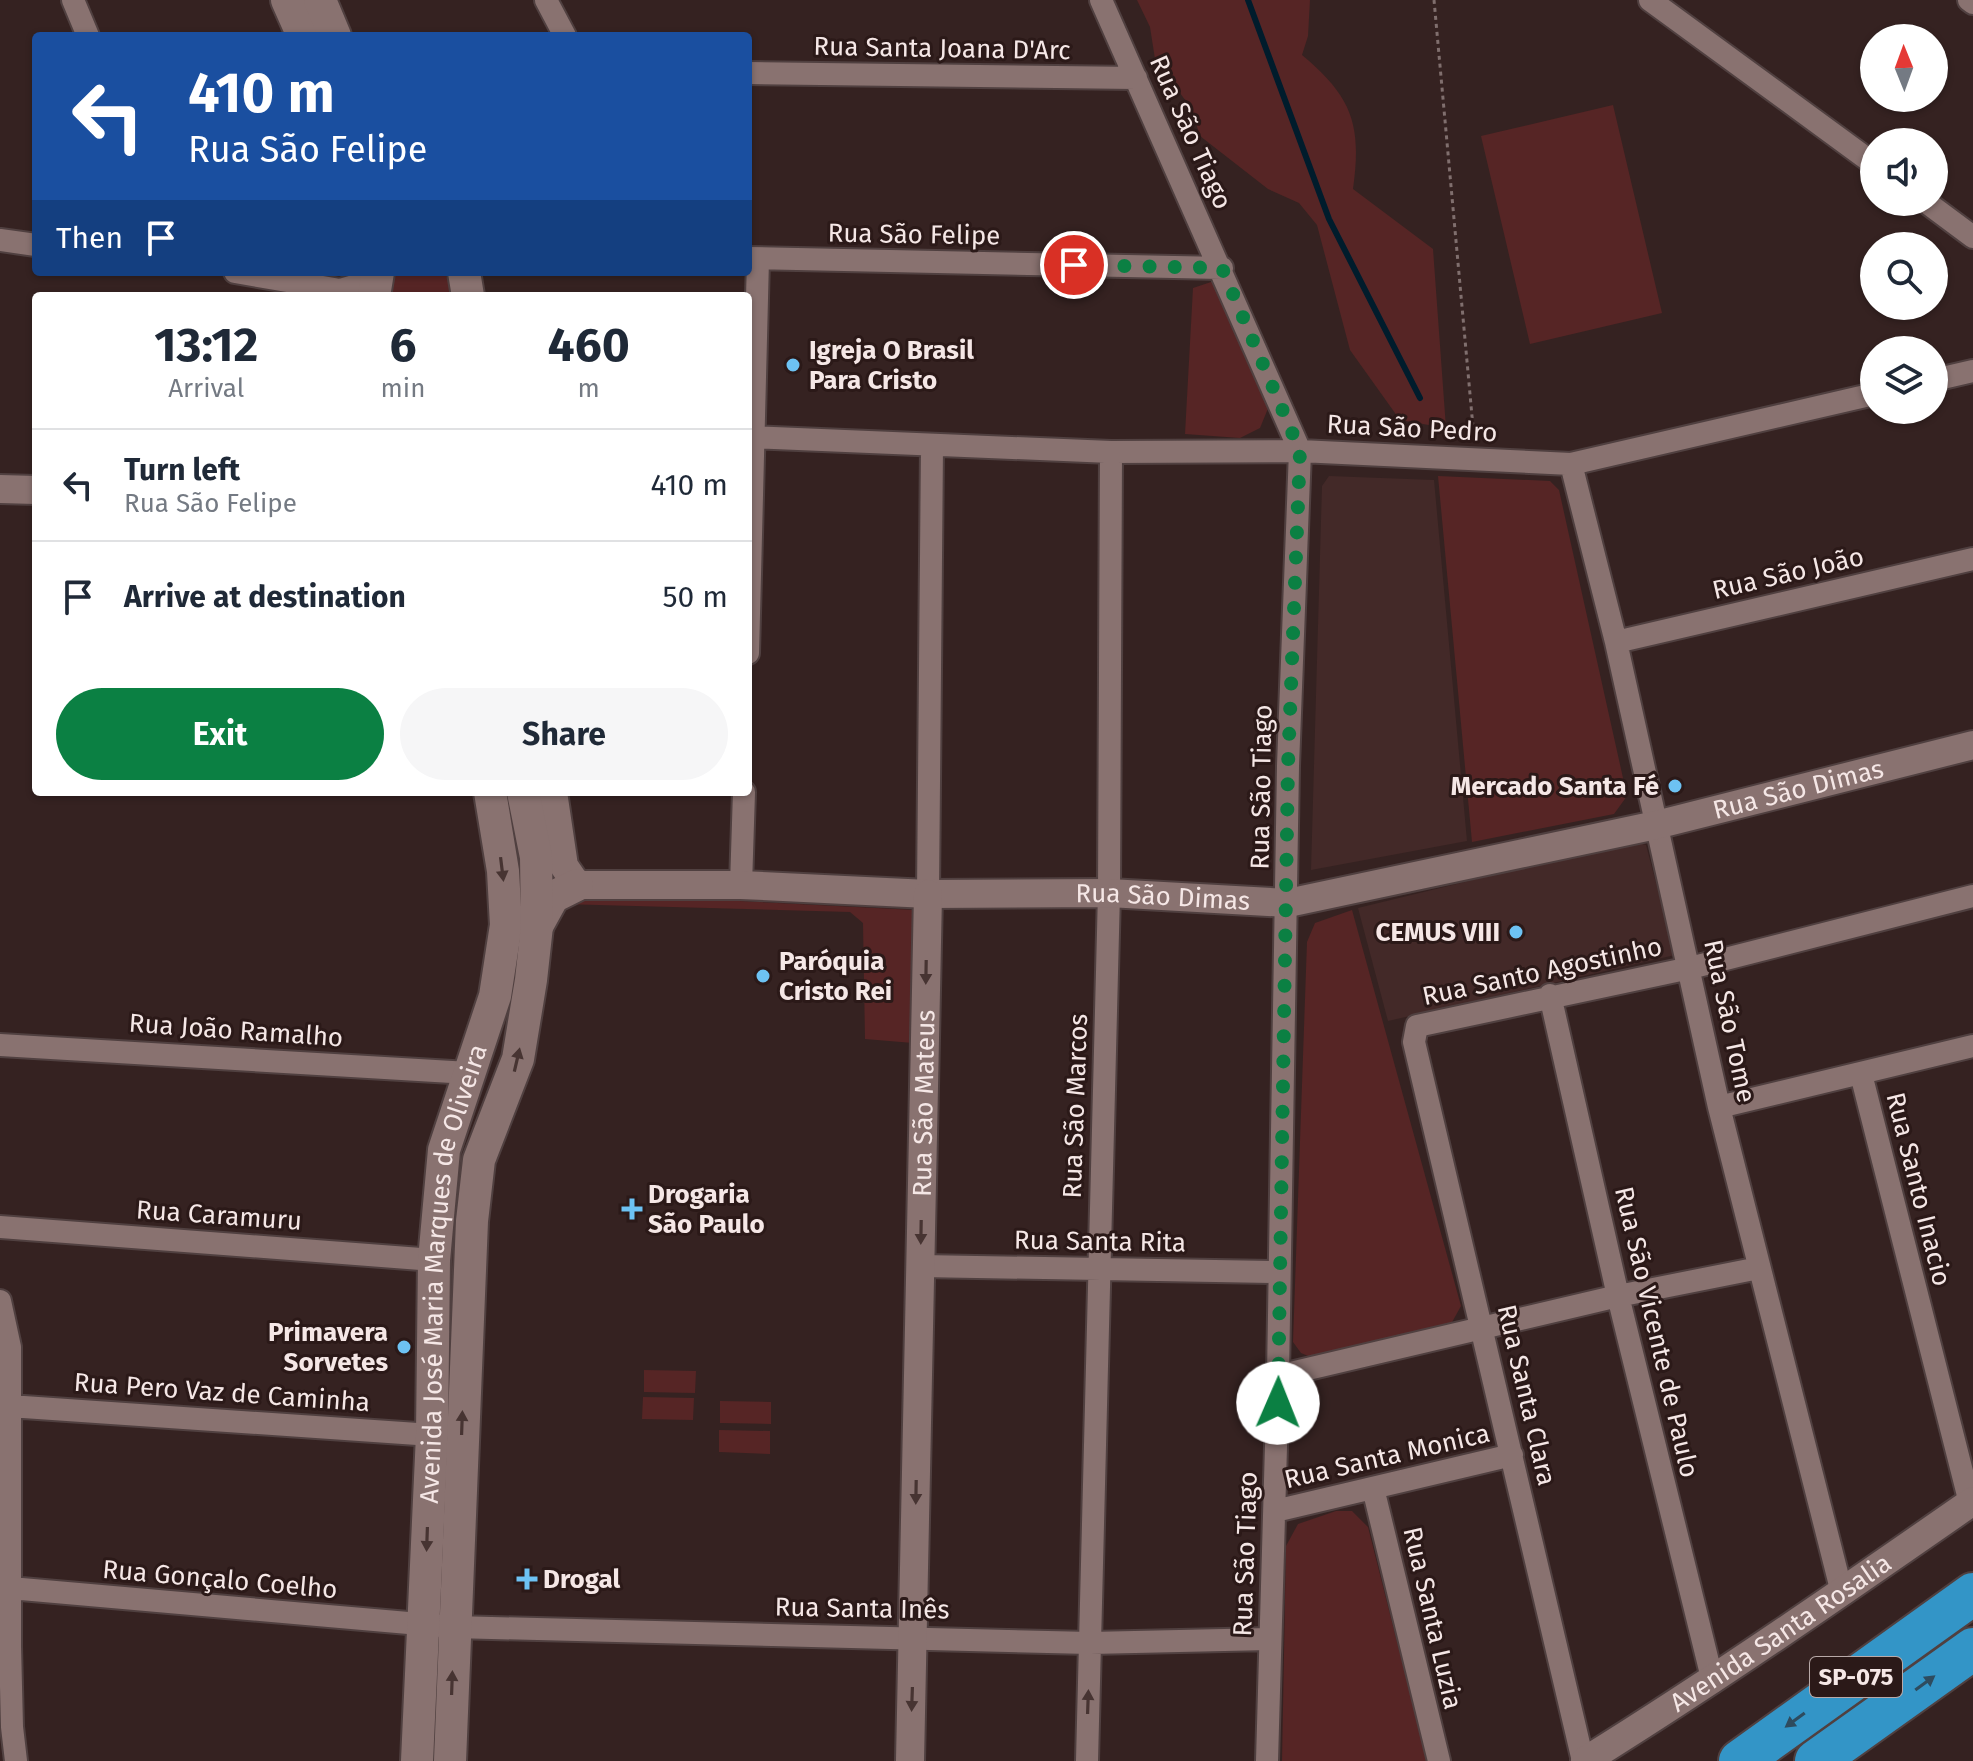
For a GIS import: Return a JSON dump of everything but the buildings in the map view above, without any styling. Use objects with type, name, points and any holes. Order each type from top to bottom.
[{"type":"highway","name":"SP-075","points":[[1740,1761],[1973,1594]]},
{"type":"highway","name":"SP-075","points":[[1816,1761],[1973,1649]]},
{"type":"main road","points":[[287,0],[301,32]]},
{"type":"main road","points":[[320,0],[333,32]]},
{"type":"main road","name":"Avenida José Maria Marques de Oliveira","points":[[450,1761],[439,1626],[432,1435],[434,1260],[443,1189],[444,1150],[495,996],[505,947],[503,871],[491,796]]},
{"type":"main road","name":"Avenida José Maria Marques de Oliveira","points":[[417,1761],[439,1626],[481,1150],[508,1092],[518,1059],[537,926],[536,859],[524,796]]},
{"type":"main road","points":[[536,859],[558,879],[577,885]]},
{"type":"main road","points":[[537,926],[553,897],[577,885]]},
{"type":"main road","points":[[469,1073],[489,1082],[493,1092],[481,1150]]},
{"type":"main road","points":[[443,1189],[448,1208],[448,1260],[459,1261],[470,1253]]},
{"type":"street","points":[[73,0],[86,32]]},
{"type":"street","points":[[546,0],[563,32]]},
{"type":"street","name":"Rua São Tiago","points":[[1101,0],[1222,268],[1300,451],[1288,766],[1288,903],[1267,1761]]},
{"type":"street","points":[[1650,0],[1860,154]]},
{"type":"street","name":"Rua Santa Joana D'Arc","points":[[752,73],[1136,78]]},
{"type":"street","points":[[1945,216],[1973,237]]},
{"type":"street","points":[[0,240],[32,244]]},
{"type":"street","points":[[752,348],[753,258]]},
{"type":"street","name":"Rua São Felipe","points":[[753,258],[1222,268]]},
{"type":"street","points":[[258,276],[340,290],[364,283],[372,276]]},
{"type":"street","points":[[1948,377],[1973,371]]},
{"type":"street","name":"Rua São Pedro","points":[[752,437],[1111,452],[1300,451],[1571,464],[1860,397]]},
{"type":"street","name":"Rua São Mateus","points":[[910,1761],[928,894],[932,445]]},
{"type":"street","name":"Rua São Marcos","points":[[1087,1761],[1109,893],[1111,452]]},
{"type":"street","name":"Rua São Tome","points":[[1571,464],[1616,642],[1719,1107],[1841,1589]]},
{"type":"street","points":[[0,489],[32,490]]},
{"type":"street","name":"Rua São João","points":[[1616,642],[1973,559]]},
{"type":"street","name":"Rua São Dimas","points":[[577,885],[741,885],[928,894],[1109,893],[1288,903],[1656,825],[1973,745]]},
{"type":"street","points":[[554,796],[564,866],[577,885]]},
{"type":"street","points":[[741,885],[744,796]]},
{"type":"street","name":"Rua Santo Agostinho","points":[[1414,1042],[1417,1026],[1550,995],[1690,968],[1973,896]]},
{"type":"street","name":"Rua São Vicente de Paulo","points":[[1550,995],[1618,1296],[1713,1682]]},
{"type":"street","name":"Rua Santa Clara","points":[[1414,1042],[1584,1761]]},
{"type":"street","name":"Rua João Ramalho","points":[[0,1045],[469,1073]]},
{"type":"street","points":[[1719,1107],[1973,1046]]},
{"type":"street","name":"Rua Santo Inacio","points":[[1861,1074],[1971,1502]]},
{"type":"street","name":"Rua Caramuru","points":[[0,1227],[434,1260]]},
{"type":"street","name":"Rua Santa Rita","points":[[921,1266],[1278,1272]]},
{"type":"street","points":[[1278,1376],[1618,1296],[1759,1268]]},
{"type":"street","points":[[0,1301],[10,1347],[12,1727],[16,1761]]},
{"type":"street","name":"Rua Pero Vaz de Caminha","points":[[9,1406],[432,1435]]},
{"type":"street","name":"Rua Santa Monica","points":[[1275,1511],[1512,1455]]},
{"type":"street","name":"Rua Santa Luzia","points":[[1373,1488],[1439,1761]]},
{"type":"street","name":"Avenida Santa Rosalia","points":[[1584,1761],[1713,1682],[1841,1589],[1971,1502]]},
{"type":"street","name":"Rua Gonçalo Coelho","points":[[10,1588],[439,1626]]},
{"type":"street","name":"Rua Santa Inês","points":[[439,1626],[1090,1643],[1269,1639]]},
{"type":"path","points":[[1434,0],[1473,458]]},
{"type":"shaded area","points":[[1137,0],[1310,0],[1308,36],[1302,55],[1332,85],[1350,113],[1356,147],[1353,189],[1433,249],[1446,428],[1400,420],[1350,350],[1317,225],[1299,203],[1268,189],[1200,136],[1191,108],[1155,59],[1150,27]]},
{"type":"shaded area","points":[[1613,105],[1662,313],[1530,344],[1481,136]]},
{"type":"shaded area","points":[[395,276],[446,276],[451,285],[450,292],[391,292]]},
{"type":"shaded area","points":[[1217,280],[1269,406],[1260,428],[1240,438],[1185,434],[1193,288]]},
{"type":"shaded area","points":[[1329,476],[1434,480],[1467,841],[1311,870],[1322,486]]},
{"type":"shaded area","points":[[1438,476],[1550,481],[1559,490],[1627,796],[1614,814],[1472,842]]},
{"type":"shaded area","name":"CEMUS VIII","points":[[1632,841],[1646,845],[1675,955],[1388,1021],[1358,908]]},
{"type":"shaded area","points":[[564,892],[915,910],[913,1043],[865,1039],[863,923],[850,912],[561,904]]},
{"type":"shaded area","points":[[1352,910],[1461,1306],[1451,1324],[1313,1358],[1301,1353],[1293,1342],[1307,942],[1315,923]]},
{"type":"shaded area","points":[[644,1370],[696,1371],[695,1393],[644,1392]]},
{"type":"shaded area","points":[[643,1397],[694,1398],[693,1420],[642,1419]]},
{"type":"shaded area","points":[[720,1401],[771,1402],[771,1424],[720,1423]]},
{"type":"shaded area","points":[[719,1430],[770,1431],[770,1454],[719,1452]]},
{"type":"shaded area","points":[[1336,1511],[1352,1511],[1368,1527],[1427,1761],[1282,1761],[1286,1546],[1298,1524]]},
{"type":"waterway","points":[[1248,0],[1329,219],[1420,398]]},
{"type":"place","name":"Igreja O Brasil Para Cristo","points":[[793,365]]},
{"type":"place","name":"Mercado Santa Fé","points":[[1675,786]]},
{"type":"place","name":"CEMUS VIII","points":[[1516,932]]},
{"type":"place","name":"Paróquia Cristo Rei","points":[[763,976]]},
{"type":"place","name":"Drogaria São Paulo","points":[[632,1209]]},
{"type":"place","name":"Primavera Sorvetes","points":[[404,1347]]},
{"type":"place","name":"Drogal","points":[[527,1579]]},
{"type":"route","points":[[1074,265],[1222,268],[1300,451],[1288,766],[1278,1403]]}]
